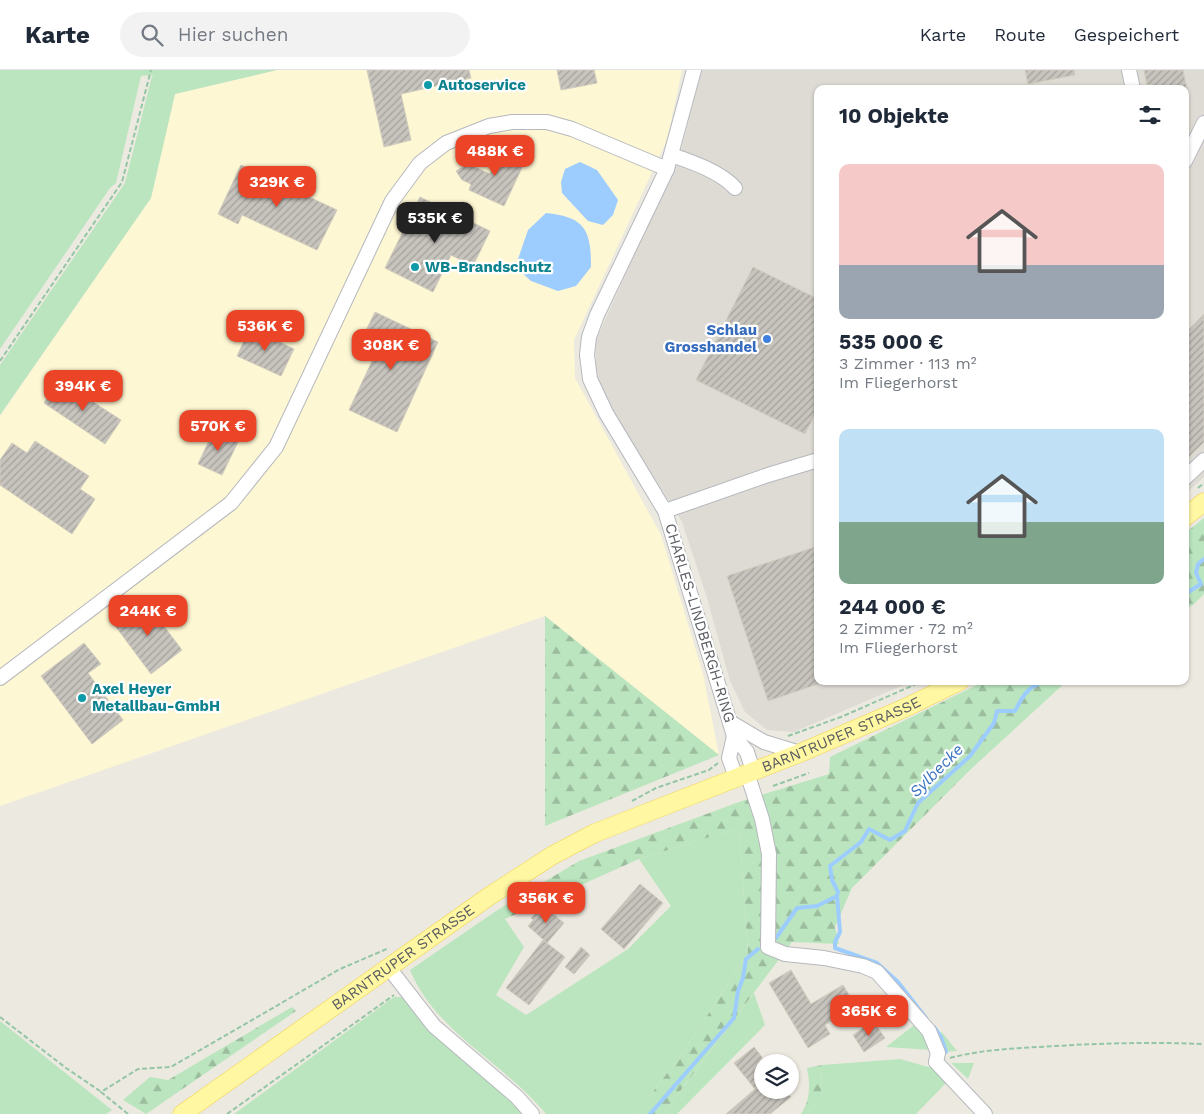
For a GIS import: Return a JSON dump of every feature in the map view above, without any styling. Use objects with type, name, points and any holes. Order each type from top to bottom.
[{"type":"main road","points":[[1189,514],[1204,502]]},
{"type":"main road","name":"BARNTRUPER STRASSE","points":[[182,1114],[488,897],[553,855],[604,829],[800,753],[907,707],[952,685]]},
{"type":"street","name":"CHARLES-LINDBERGH-RING","points":[[694,70],[667,169],[597,315],[589,337],[587,355],[590,379],[594,391],[665,511],[732,729],[729,758],[746,774]]},
{"type":"street","points":[[1129,70],[1132,85]]},
{"type":"street","points":[[0,678],[231,503],[276,447],[392,200],[420,163],[446,143],[489,126],[512,122],[547,122],[572,129],[667,169]]},
{"type":"street","points":[[1189,153],[1204,123]]},
{"type":"street","points":[[672,155],[729,182],[735,188]]},
{"type":"street","points":[[1189,474],[1204,460]]},
{"type":"street","name":"CHARLES-LINDBERGH-RING","points":[[665,511],[768,474],[814,461]]},
{"type":"street","points":[[732,729],[764,742],[800,753]]},
{"type":"street","name":"BARNTRUPER STRASSE","points":[[746,774],[762,819],[769,854],[768,948],[785,954],[824,958],[863,966],[877,972],[929,1030],[938,1053],[936,1062]]},
{"type":"street","points":[[389,968],[434,1026],[510,1091],[532,1114]]},
{"type":"street","points":[[936,1062],[984,1114]]},
{"type":"path","points":[[0,361],[122,182],[151,70]]},
{"type":"path","points":[[781,737],[795,735],[841,717],[913,685]]},
{"type":"path","points":[[773,786],[809,773]]},
{"type":"path","points":[[101,1092],[138,1069],[171,1068],[340,968],[368,956]]},
{"type":"path","points":[[227,1114],[399,991],[401,985]]},
{"type":"path","points":[[0,1017],[128,1114]]},
{"type":"path","points":[[936,1062],[974,1052],[1038,1047],[1105,1043],[1204,1044]]},
{"type":"shaded area","points":[[277,70],[682,70],[667,140],[574,340],[575,378],[661,535],[703,674],[719,755],[545,616],[0,806],[0,416],[151,198],[175,94]]},
{"type":"shaded area","points":[[702,70],[1204,70],[1204,477],[1189,490],[1189,85],[814,85],[814,685],[904,685],[794,732],[767,730],[745,712],[730,681],[707,598],[682,522],[613,410],[600,386],[596,366],[596,340],[680,154]]},
{"type":"green space","points":[[0,70],[277,70],[175,94],[151,198],[0,415],[0,365],[125,183],[152,76],[155,75],[141,76],[116,183],[110,188],[0,349]]},
{"type":"green space","points":[[1204,518],[1204,594],[1189,607],[1189,530]]},
{"type":"green space","points":[[545,616],[719,755],[545,826]]},
{"type":"green space","points":[[977,685],[1063,685],[971,769],[852,888],[835,927],[839,944],[792,942],[663,1114],[636,1114],[684,1051],[748,953],[739,828],[639,859],[505,919],[496,911],[579,861],[739,802],[829,774],[830,757]]},
{"type":"green space","points":[[739,828],[748,953],[684,1051],[636,1114],[546,1114],[511,1079],[436,1012],[410,970],[496,911],[505,919],[524,947],[496,995],[526,1015],[628,949],[671,906],[639,859]]},
{"type":"green space","points":[[754,993],[765,1025],[677,1114],[663,1114]]},
{"type":"green space","points":[[394,997],[403,997],[526,1114],[234,1114]]},
{"type":"green space","points":[[292,1007],[296,1011],[146,1114],[123,1100],[150,1077],[168,1080]]},
{"type":"green space","points":[[0,1021],[112,1110],[106,1114],[0,1114]]},
{"type":"green space","points":[[918,1022],[932,1050],[886,1047]]},
{"type":"green space","points":[[941,1031],[957,1051],[944,1052]]},
{"type":"green space","points":[[900,1059],[932,1068],[947,1082],[916,1114],[808,1114],[821,1097],[822,1065]]},
{"type":"green space","points":[[951,1063],[974,1063],[968,1079]]},
{"type":"green space","points":[[822,1065],[821,1097],[808,1114],[801,1114],[807,1103],[809,1091],[807,1068]]},
{"type":"water","points":[[580,162],[597,170],[618,200],[613,215],[603,225],[588,221],[562,193],[561,182],[565,169]]},
{"type":"water","points":[[546,213],[559,215],[577,222],[587,235],[591,254],[591,267],[576,286],[558,291],[531,281],[521,272],[518,259],[528,230]]},
{"type":"building","points":[[367,70],[469,70],[471,78],[401,94],[411,140],[384,147]]},
{"type":"building","points":[[557,70],[594,70],[597,83],[561,90]]},
{"type":"building","points":[[1025,70],[1074,70],[1075,75],[1028,84]]},
{"type":"building","points":[[1144,70],[1183,70],[1186,85],[1151,84],[1147,85]]},
{"type":"building","points":[[502,149],[526,159],[504,206],[469,190],[471,184],[462,180],[456,171],[468,164],[490,174]]},
{"type":"building","points":[[241,165],[337,210],[317,250],[242,215],[238,224],[218,214]]},
{"type":"building","points":[[420,197],[490,231],[473,266],[451,255],[433,292],[385,268]]},
{"type":"building","name":"Schlau Grosshandel","points":[[753,267],[814,297],[814,416],[805,434],[696,380]]},
{"type":"building","points":[[375,312],[438,342],[397,432],[349,410],[373,359],[356,351]]},
{"type":"building","points":[[1204,314],[1204,442],[1189,457],[1189,329]]},
{"type":"building","points":[[250,328],[294,349],[281,376],[237,356]]},
{"type":"building","points":[[59,380],[121,420],[105,444],[44,403]]},
{"type":"building","points":[[215,428],[239,440],[222,475],[198,464]]},
{"type":"building","points":[[35,441],[89,476],[80,489],[95,499],[72,534],[0,485],[0,460],[12,443],[27,453]]},
{"type":"building","points":[[814,547],[815,685],[768,701],[727,576]]},
{"type":"building","points":[[144,600],[182,650],[151,674],[113,623]]},
{"type":"building","name":"Axel Heyer Metallbau-GmbH","points":[[84,643],[101,664],[88,673],[123,720],[92,744],[41,676]]},
{"type":"building","points":[[640,884],[663,903],[624,949],[601,929]]},
{"type":"building","points":[[544,906],[564,923],[547,943],[528,926],[533,920],[531,918]]},
{"type":"building","points":[[543,940],[565,957],[529,1005],[506,988]]},
{"type":"building","points":[[581,947],[590,955],[574,974],[565,967]]},
{"type":"building","points":[[791,970],[811,1004],[843,985],[856,1006],[825,1025],[830,1034],[808,1048],[769,983]]},
{"type":"building","points":[[873,1021],[885,1038],[864,1052],[853,1035]]},
{"type":"building","points":[[754,1047],[760,1054],[754,1054],[754,1088],[734,1063]]},
{"type":"building","points":[[754,1090],[754,1099],[789,1099],[770,1114],[726,1114]]},
{"type":"waterway","name":"Sylbecke","points":[[1189,592],[1201,584],[1196,573],[1198,564],[1204,559]]},
{"type":"waterway","name":"Sylbecke","points":[[776,938],[797,908],[817,906],[837,896],[838,892],[832,880],[830,866],[861,842],[869,829],[890,840],[905,831],[918,803],[970,756],[994,723],[997,711],[1015,711],[1028,691],[1035,685]]},
{"type":"waterway","points":[[837,896],[840,932],[835,942],[835,948],[877,963],[898,982],[926,1018]]},
{"type":"waterway","name":"Sylbecke","points":[[650,1114],[734,1018],[746,959],[758,949]]},
{"type":"waterway","points":[[934,1027],[941,1037],[946,1052]]},
{"type":"place","name":"Autoservice","points":[[428,85]]},
{"type":"place","name":"WB-Brandschutz","points":[[415,267]]},
{"type":"place","name":"Schlau Grosshandel","points":[[767,339]]},
{"type":"place","name":"Axel Heyer Metallbau-GmbH","points":[[82,698]]}]
